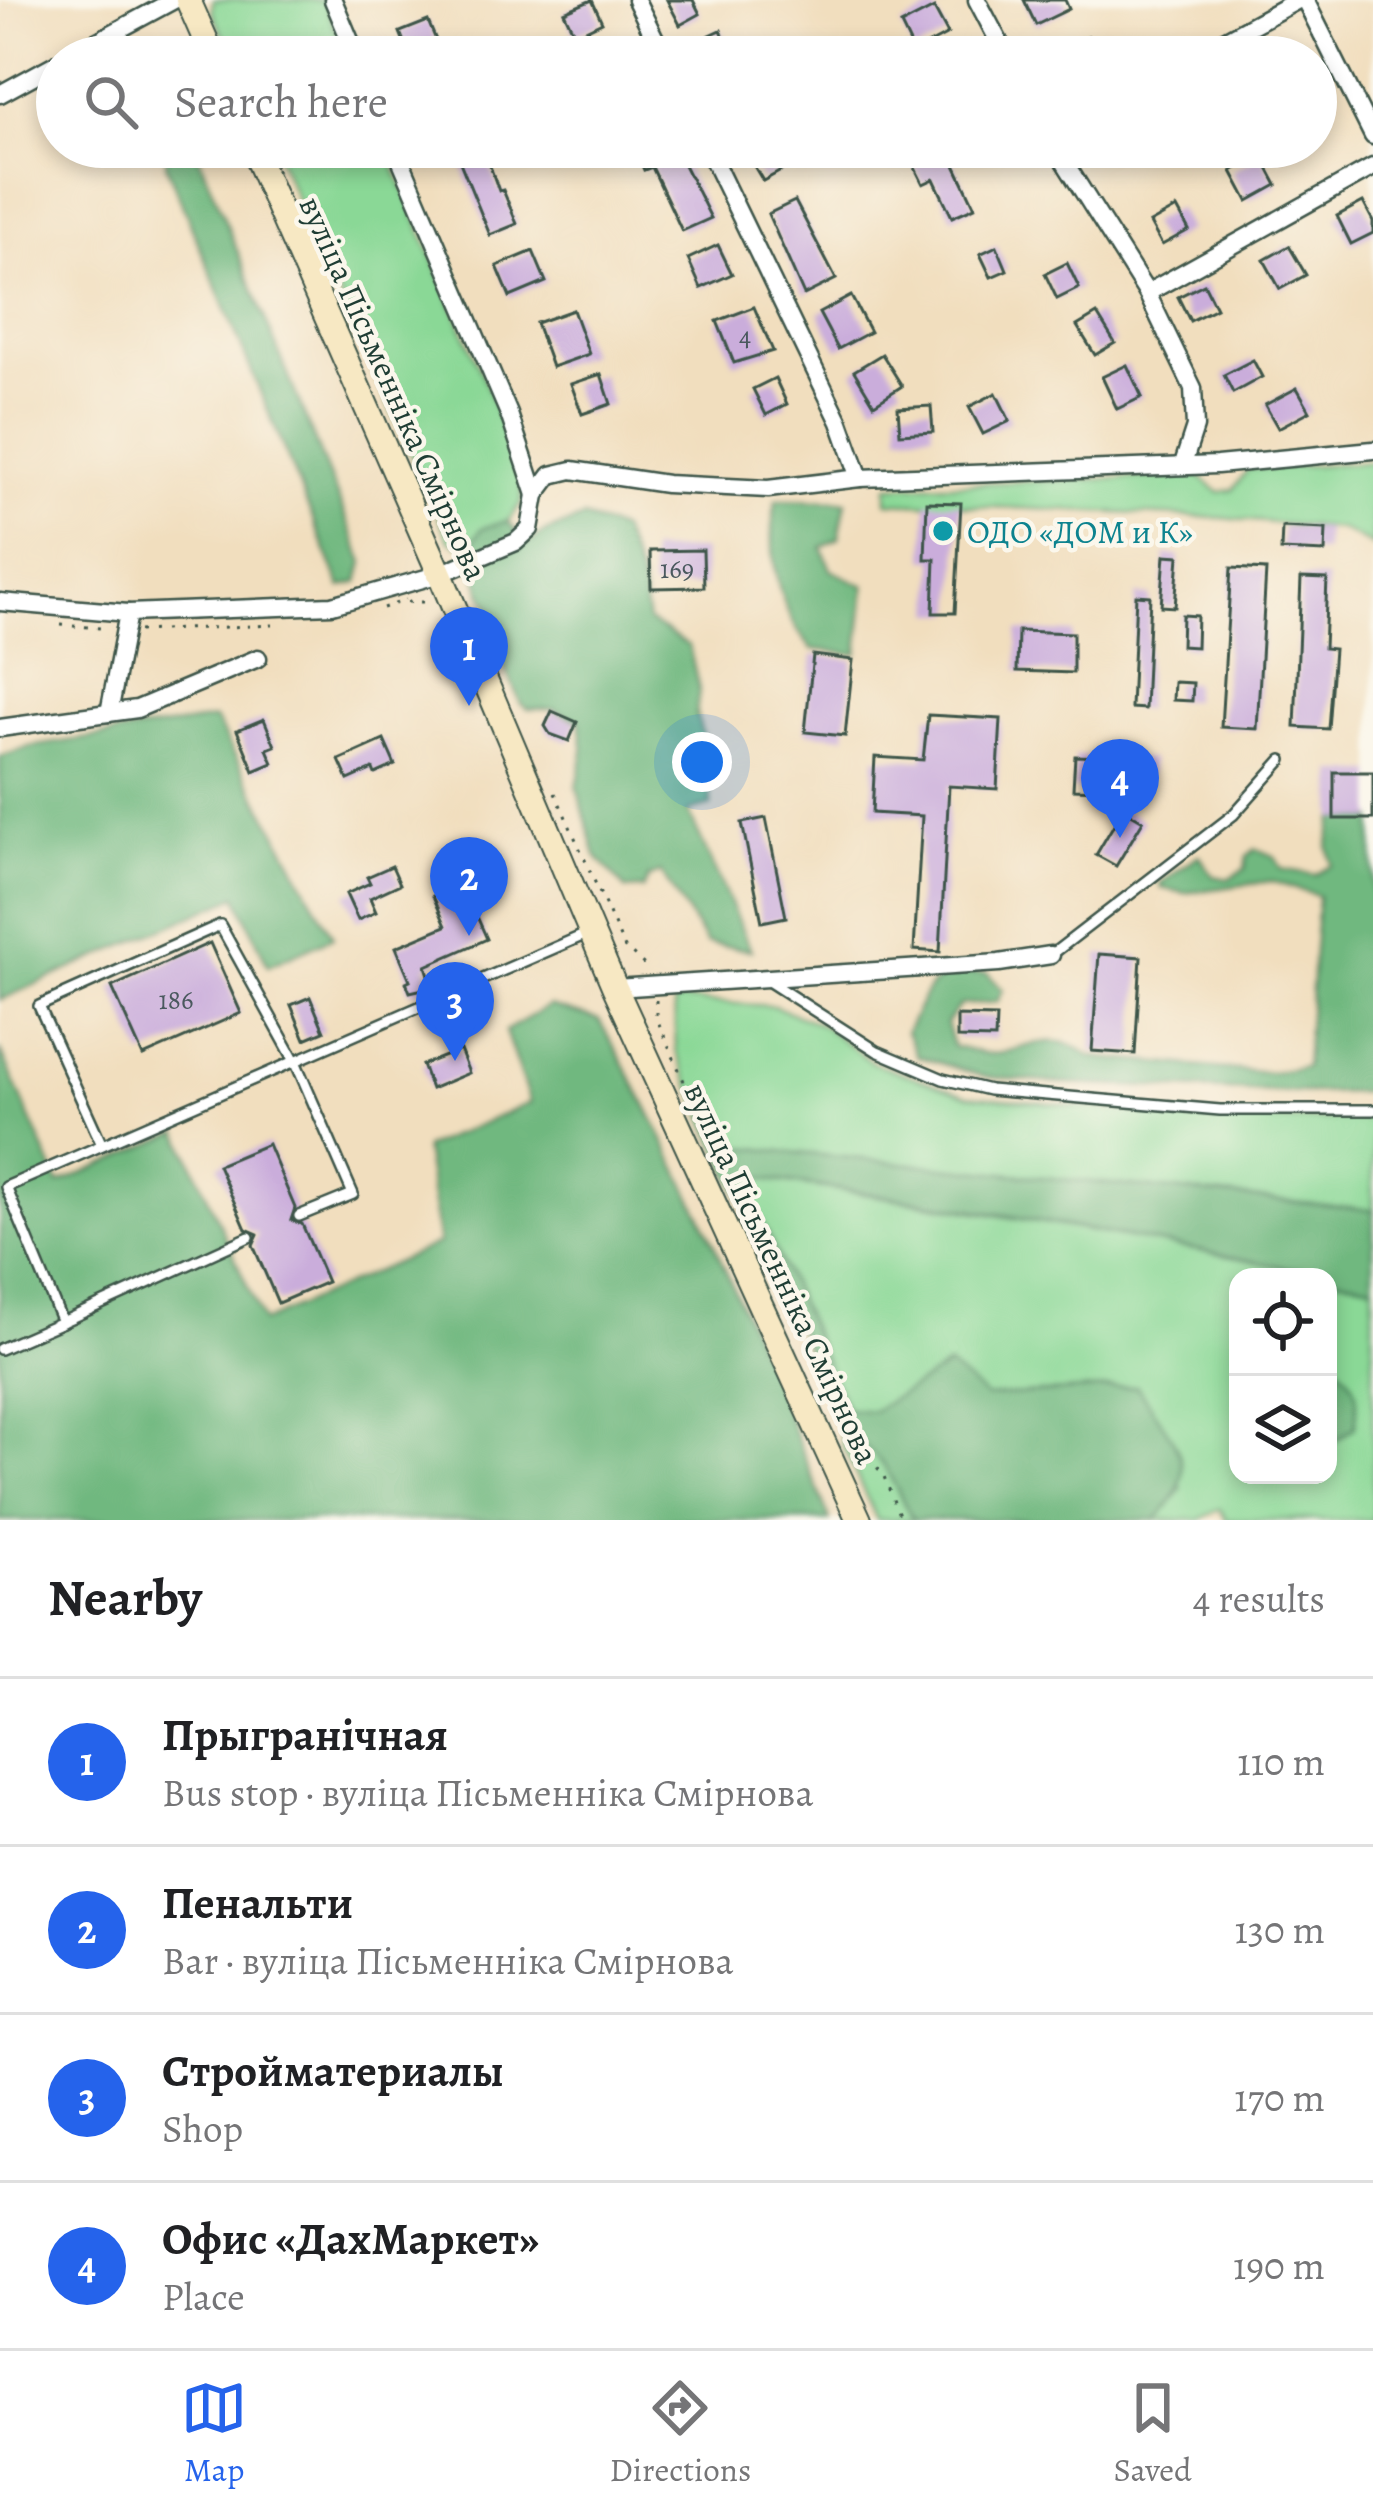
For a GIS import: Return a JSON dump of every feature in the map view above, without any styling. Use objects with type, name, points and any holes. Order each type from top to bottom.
[{"type":"main road","points":[[188,0],[204,36]]},
{"type":"main road","name":"вуліца Пісьменніка Смірнова","points":[[261,168],[615,988],[859,1520]]},
{"type":"street","points":[[107,36],[174,0]]},
{"type":"street","points":[[333,0],[348,36]]},
{"type":"street","points":[[636,0],[654,36]]},
{"type":"street","points":[[977,0],[996,36]]},
{"type":"street","points":[[1233,36],[1301,0],[1320,36]]},
{"type":"street","points":[[1337,68],[1373,136]]},
{"type":"street","points":[[0,94],[36,74]]},
{"type":"street","points":[[1147,293],[1373,167]]},
{"type":"street","points":[[404,168],[509,414],[536,496]]},
{"type":"street","points":[[717,168],[840,422],[860,478]]},
{"type":"street","points":[[1068,168],[1147,293],[1193,388],[1195,427],[1183,464]]},
{"type":"street","points":[[0,602],[128,613],[332,605],[440,574],[516,542],[530,530],[536,496],[551,475],[572,470],[666,484],[768,489],[860,478],[1183,464],[1373,450]]},
{"type":"street","points":[[109,713],[128,613]]},
{"type":"street","points":[[0,728],[137,709],[258,658]]},
{"type":"street","points":[[615,988],[999,963],[1051,955]]},
{"type":"lane","points":[[1051,955],[1233,815],[1282,760]]},
{"type":"lane","points":[[102,1145],[39,1006],[220,925],[295,1061],[353,1194],[299,1216]]},
{"type":"lane","points":[[62,1322],[6,1187],[591,932]]},
{"type":"lane","points":[[761,976],[878,1051],[943,1079],[989,1090],[1220,1110],[1373,1110]]},
{"type":"lane","points":[[0,1349],[249,1237]]},
{"type":"path","points":[[549,780],[624,947],[647,968],[656,985],[656,1017],[756,1246]]},
{"type":"path","points":[[829,1414],[883,1474],[901,1520]]},
{"type":"green space","points":[[213,0],[323,0],[339,36],[223,36],[212,11]]},
{"type":"green space","points":[[167,168],[204,168],[364,562],[359,582],[341,587]]},
{"type":"green space","points":[[282,168],[395,168],[488,389],[520,479],[522,502],[508,521],[482,528],[468,550],[449,540]]},
{"type":"green space","points":[[1373,462],[1373,546],[1340,529],[1222,518],[888,502],[888,486],[1199,476],[1219,492],[1233,490],[1248,469]]},
{"type":"green space","points":[[776,500],[846,501],[839,538],[822,547],[831,570],[865,586],[858,654],[812,649],[790,616],[774,559]]},
{"type":"green space","points":[[583,518],[620,530],[641,581],[648,621],[689,646],[699,690],[696,714],[708,754],[711,805],[688,811],[751,950],[706,943],[661,873],[649,877],[643,889],[626,890],[596,856],[577,787],[584,752],[580,721],[553,709],[528,709],[521,704],[494,644],[501,627],[482,592],[468,550],[482,528],[508,521],[527,544]]},
{"type":"green space","points":[[215,719],[333,937],[268,966],[237,896],[0,1000],[0,757],[29,747]]},
{"type":"green space","points":[[1334,819],[1373,819],[1373,1092],[1070,1084],[985,1077],[917,1056],[906,1032],[927,991],[942,978],[987,973],[1003,990],[997,1002],[960,1005],[946,1023],[953,1047],[996,1054],[1057,1042],[1091,1057],[1271,1073],[1305,1067],[1318,896],[1271,881],[1185,893],[1160,884],[1199,855],[1213,876],[1228,879],[1245,869],[1247,856],[1256,849],[1274,856],[1282,869],[1315,875],[1332,865],[1328,847]]},
{"type":"green space","points":[[674,1000],[774,1006],[820,1024],[873,1063],[966,1095],[1217,1121],[1373,1119],[1373,1210],[729,1146],[720,1122],[698,1104],[676,1051]]},
{"type":"green space","points":[[549,1006],[599,1020],[633,1080],[724,1266],[830,1520],[0,1520],[0,1049],[59,1184],[179,1132],[263,1322],[439,1243],[424,1148],[530,1103],[505,1031]]},
{"type":"green space","points":[[698,1104],[720,1122],[730,1146],[1373,1210],[1373,1285],[1337,1278],[1337,1268],[1290,1268],[1058,1224],[742,1176],[847,1409],[873,1411],[948,1366],[986,1397],[1137,1386],[1179,1453],[1180,1484],[1155,1520],[913,1520],[885,1467],[836,1415]]},
{"type":"green space","points":[[741,1176],[1287,1268],[1229,1268],[1229,1484],[1337,1484],[1337,1278],[1373,1285],[1373,1520],[1226,1520],[1220,1509],[1199,1520],[1155,1520],[1182,1489],[1137,1386],[986,1397],[948,1366],[872,1412],[847,1409]]},
{"type":"green space","points":[[1337,1364],[1354,1387],[1355,1427],[1337,1440]]},
{"type":"green space","points":[[836,1415],[885,1467],[913,1520],[877,1520],[842,1445]]},
{"type":"building","points":[[592,0],[602,22],[575,35],[564,12]]},
{"type":"building","points":[[667,0],[693,0],[700,14],[680,25]]},
{"type":"building","points":[[1024,0],[1065,0],[1069,9],[1036,25]]},
{"type":"building","points":[[934,8],[948,34],[906,36],[901,25]]},
{"type":"building","points":[[428,21],[434,36],[402,36],[400,32]]},
{"type":"building","points":[[462,168],[491,168],[517,224],[490,235]]},
{"type":"building","points":[[652,168],[686,168],[711,218],[682,231]]},
{"type":"building","points":[[755,168],[779,168],[781,171],[763,181]]},
{"type":"building","points":[[915,168],[957,168],[975,207],[952,217],[934,179],[923,184]]},
{"type":"building","points":[[1268,168],[1277,185],[1248,201],[1232,171]]},
{"type":"building","points":[[795,201],[836,279],[804,295],[768,214]]},
{"type":"building","points":[[1363,202],[1373,221],[1373,233],[1351,244],[1337,216]]},
{"type":"building","points":[[1177,208],[1189,230],[1162,245],[1150,223]]},
{"type":"building","points":[[718,245],[732,274],[701,288],[688,259]]},
{"type":"building","points":[[997,246],[1007,270],[991,277],[980,254]]},
{"type":"building","points":[[1289,246],[1306,275],[1280,289],[1264,260]]},
{"type":"building","points":[[533,251],[546,282],[510,297],[497,266]]},
{"type":"building","points":[[1067,263],[1079,288],[1057,299],[1045,274]]},
{"type":"building","points":[[1204,284],[1216,308],[1190,321],[1178,297]]},
{"type":"building","points":[[851,296],[870,332],[838,349],[819,313]]},
{"type":"building","points":[[754,307],[773,351],[734,363],[717,321]]},
{"type":"building","points":[[573,310],[589,354],[552,367],[536,323]]},
{"type":"building","points":[[1097,314],[1115,343],[1095,355],[1077,326]]},
{"type":"building","points":[[882,354],[902,386],[874,404],[854,371]]},
{"type":"building","points":[[1253,360],[1262,377],[1233,393],[1224,375]]},
{"type":"building","points":[[1127,365],[1142,397],[1117,409],[1102,377]]},
{"type":"building","points":[[601,374],[611,404],[582,414],[571,384]]},
{"type":"building","points":[[775,378],[787,404],[766,415],[753,389]]},
{"type":"building","points":[[1297,388],[1310,411],[1278,428],[1265,405]]},
{"type":"building","points":[[996,393],[1010,421],[983,434],[969,407]]},
{"type":"building","points":[[931,406],[933,432],[900,434],[898,408]]},
{"type":"building","name":"ОДО «ДОМ и К»","points":[[927,502],[961,503],[955,613],[933,613],[935,559],[925,559]]},
{"type":"building","points":[[1282,527],[1326,529],[1325,552],[1281,550]]},
{"type":"building","points":[[703,550],[704,587],[651,588],[650,551]]},
{"type":"building","points":[[1165,555],[1179,556],[1175,607],[1161,606]]},
{"type":"building","points":[[1231,568],[1266,570],[1257,729],[1221,727]]},
{"type":"building","points":[[1301,578],[1327,579],[1324,648],[1334,649],[1328,729],[1295,727]]},
{"type":"building","points":[[1136,595],[1150,596],[1145,709],[1131,708]]},
{"type":"building","points":[[1182,615],[1197,616],[1196,647],[1181,646]]},
{"type":"building","points":[[1018,631],[1073,633],[1073,673],[1017,671]]},
{"type":"building","points":[[813,655],[853,660],[845,736],[805,732]]},
{"type":"building","points":[[1174,682],[1193,683],[1192,701],[1173,700]]},
{"type":"building","points":[[552,711],[577,722],[569,741],[550,734],[545,726]]},
{"type":"building","points":[[928,715],[1001,719],[997,789],[949,786],[940,952],[914,950],[922,816],[872,813],[875,757],[923,760]]},
{"type":"building","points":[[264,719],[275,746],[267,749],[273,763],[254,771],[237,730]]},
{"type":"building","points":[[384,740],[395,765],[348,780],[339,760]]},
{"type":"building","points":[[1075,756],[1151,759],[1150,776],[1130,775],[1130,791],[1073,789]]},
{"type":"building","points":[[1334,772],[1373,772],[1373,819],[1334,819]]},
{"type":"building","points":[[1123,809],[1143,821],[1116,866],[1096,855]]},
{"type":"building","points":[[766,818],[786,917],[762,922],[742,823]]},
{"type":"building","points":[[392,866],[400,884],[370,898],[376,912],[358,920],[346,894],[370,883],[367,877]]},
{"type":"building","points":[[462,883],[487,939],[426,966],[431,981],[428,988],[410,992],[396,947],[446,926],[433,896]]},
{"type":"building","points":[[210,943],[241,1013],[143,1056],[112,987]]},
{"type":"building","points":[[1099,954],[1141,957],[1135,1054],[1092,1051]]},
{"type":"building","points":[[310,997],[324,1031],[305,1039],[291,1005]]},
{"type":"building","points":[[957,1016],[996,1017],[995,1039],[957,1038]]},
{"type":"building","points":[[460,1050],[469,1073],[431,1089],[422,1065]]},
{"type":"building","points":[[268,1144],[295,1208],[291,1220],[302,1224],[327,1282],[278,1303],[253,1245],[258,1234],[246,1229],[218,1165]]},
{"type":"place","name":"ОДО «ДОМ и К»","points":[[943,531]]},
{"type":"place","name":"Прыгранічная","points":[[469,706]]},
{"type":"place","name":"Офис «ДахМаркет»","points":[[1120,838]]},
{"type":"place","name":"Пенальти","points":[[469,936]]},
{"type":"place","name":"Стройматериалы","points":[[455,1061]]}]
